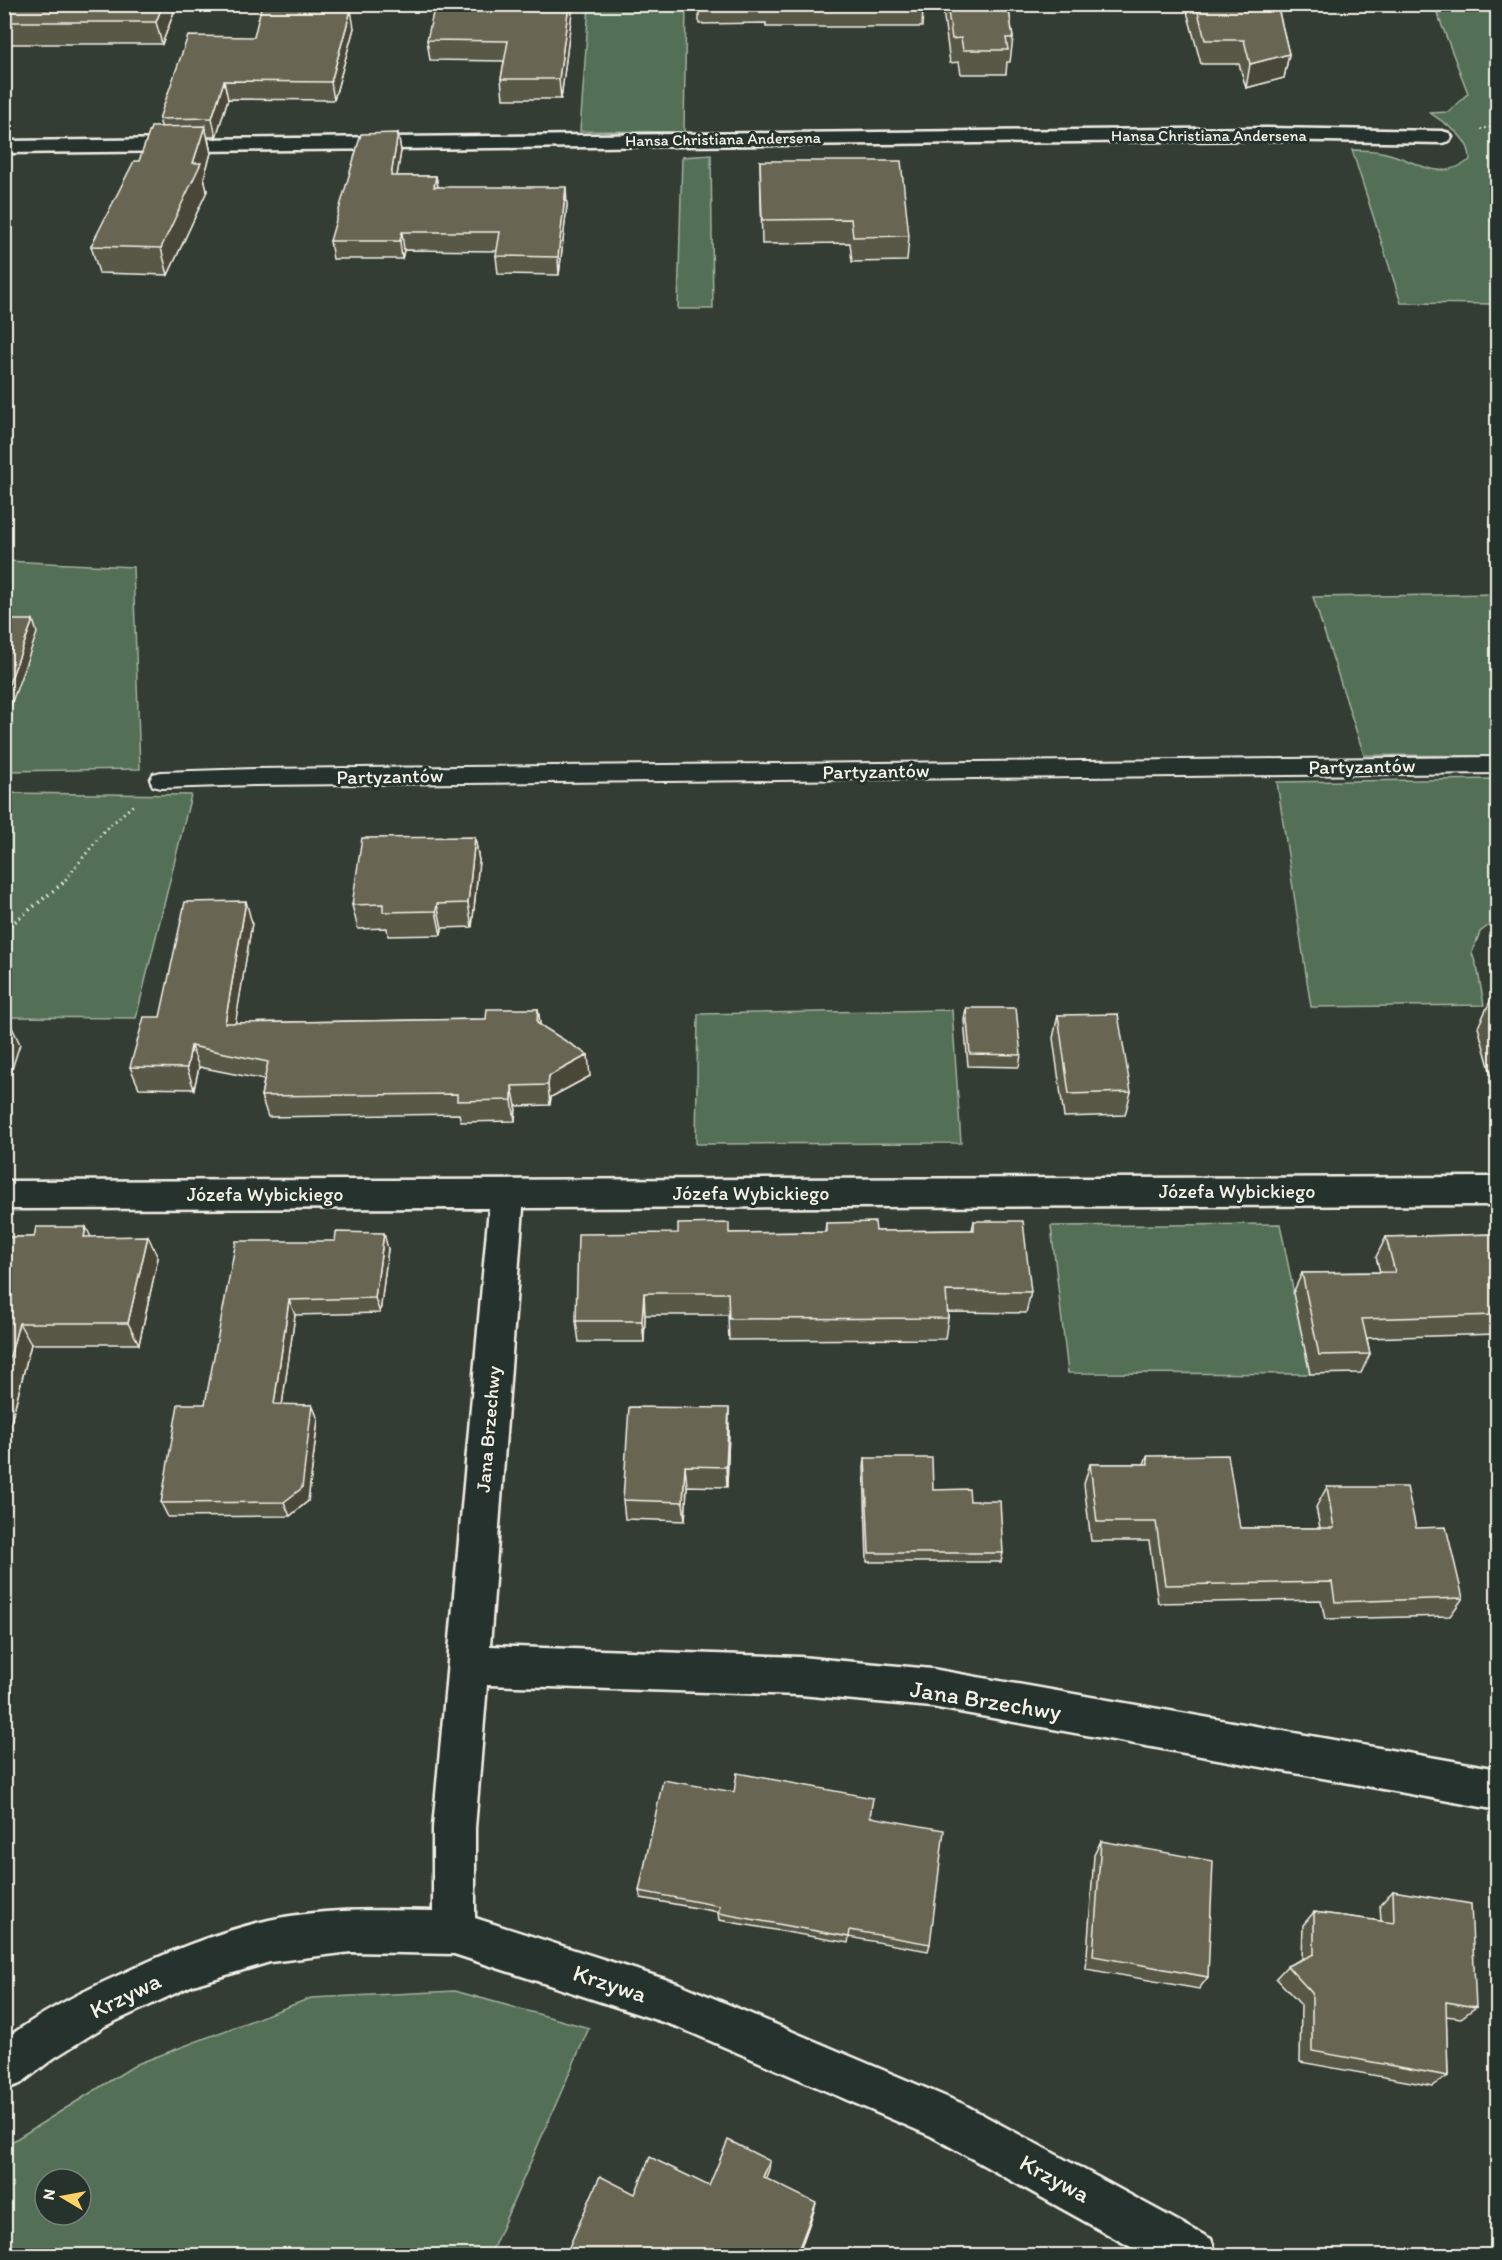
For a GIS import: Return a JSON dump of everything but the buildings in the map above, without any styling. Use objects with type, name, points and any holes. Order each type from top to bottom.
[{"type":"street","name":"Hansa Christiana Andersena","points":[[4,147],[1267,134],[1442,137]]},
{"type":"street","name":"Józefa Wybickiego","points":[[4,1195],[1497,1191]]},
{"type":"street","name":"Jana Brzechwy","points":[[454,1933],[454,1828],[507,1193]]},
{"type":"street","name":"Jana Brzechwy","points":[[469,1665],[700,1671],[800,1676],[932,1688],[1497,1790]]},
{"type":"street","name":"Krzywa","points":[[4,2068],[38,2042],[90,2011],[188,1965],[270,1941],[351,1931],[454,1933],[680,2006],[947,2120],[1194,2256]]},
{"type":"lane","name":"Partyzantów","points":[[161,780],[254,777],[1497,765]]},
{"type":"path","points":[[4,926],[13,923],[58,889],[105,830],[161,780]]},
{"type":"green space","points":[[589,5],[686,5],[684,132],[580,131]]},
{"type":"green space","points":[[1434,5],[1492,5],[1497,17],[1497,304],[1401,303],[1352,150],[1393,155],[1435,170],[1457,167],[1470,160],[1462,138],[1430,113],[1449,112],[1468,93]]},
{"type":"green space","points":[[711,155],[713,309],[678,309],[682,157]]},
{"type":"green space","points":[[5,561],[133,567],[140,769],[5,771]]},
{"type":"green space","points":[[1497,594],[1497,756],[1364,755],[1313,597]]},
{"type":"green space","points":[[1497,779],[1497,919],[1480,932],[1472,953],[1484,1005],[1311,1007],[1277,782]]},
{"type":"green space","points":[[4,793],[191,795],[136,1018],[5,1017]]},
{"type":"green space","points":[[952,1010],[961,1143],[696,1144],[698,1014]]},
{"type":"green space","points":[[1280,1224],[1310,1374],[1068,1373],[1051,1226]]},
{"type":"green space","points":[[455,1991],[589,2028],[490,2255],[5,2255],[5,2146],[137,2064],[311,1998]]}]
